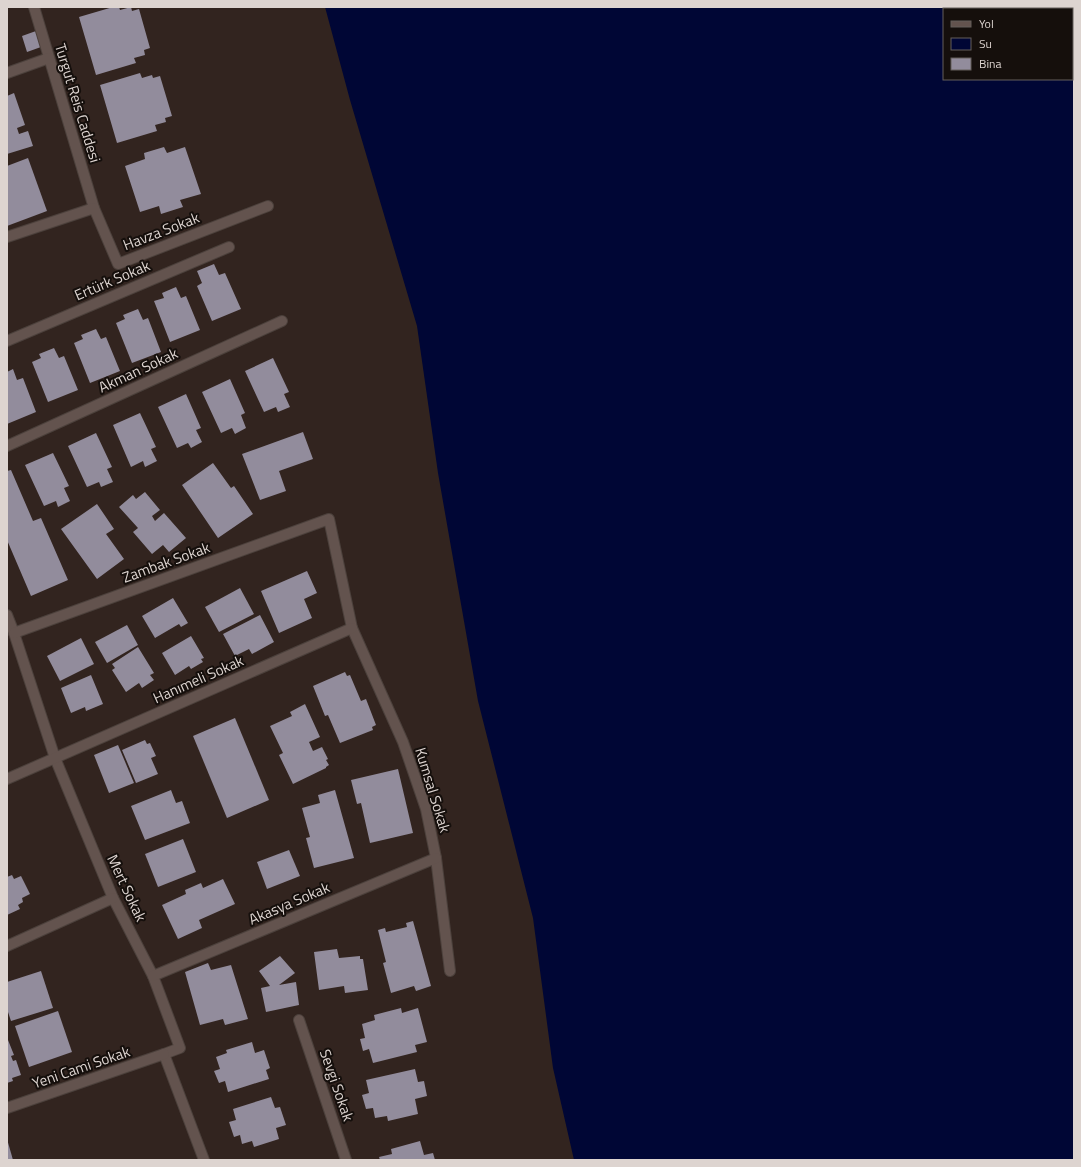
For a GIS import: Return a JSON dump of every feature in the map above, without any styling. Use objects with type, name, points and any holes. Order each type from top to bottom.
[{"type":"street","name":"Turgut Reis Caddesi","points":[[34,7],[94,208]]},
{"type":"street","points":[[7,73],[49,58]]},
{"type":"street","name":"Havza Sokak","points":[[94,208],[118,264],[268,206]]},
{"type":"street","points":[[7,237],[94,208]]},
{"type":"street","name":"Ertürk Sokak","points":[[7,341],[229,247]]},
{"type":"street","name":"Akman Sokak","points":[[7,446],[282,321]]},
{"type":"street","name":"Kumsal Sokak","points":[[329,519],[352,628],[403,742],[426,809],[436,858],[450,971]]},
{"type":"street","name":"Zambak Sokak","points":[[14,633],[329,519]]},
{"type":"street","name":"Mert Sokak","points":[[7,615],[55,758],[113,898],[153,976],[180,1048],[164,1054]]},
{"type":"street","name":"Hanımeli Sokak","points":[[7,779],[352,628]]},
{"type":"street","name":"Akasya Sokak","points":[[153,976],[436,858]]},
{"type":"street","points":[[7,946],[113,898]]},
{"type":"street","name":"Sevgi Sokak","points":[[299,1020],[346,1160]]},
{"type":"street","points":[[164,1054],[204,1160]]},
{"type":"street","name":"Yeni Cami Sokak","points":[[7,1108],[164,1054]]},
{"type":"water","points":[[325,7],[1074,7],[1074,1160],[574,1160],[553,1068],[533,918],[478,701],[438,473],[417,326],[350,100]]},
{"type":"building","points":[[113,7],[119,7],[120,10],[131,7],[132,11],[139,9],[150,48],[144,50],[145,55],[134,58],[136,63],[96,75],[79,17]]},
{"type":"building","points":[[36,31],[41,47],[27,52],[22,36]]},
{"type":"building","points":[[140,73],[142,78],[152,75],[153,78],[160,76],[172,116],[165,118],[166,122],[155,125],[157,131],[117,143],[100,85]]},
{"type":"building","points":[[14,93],[25,125],[17,128],[19,134],[28,131],[33,146],[7,154],[7,96]]},
{"type":"building","points":[[164,147],[167,153],[185,147],[201,194],[180,200],[183,207],[161,214],[159,206],[140,212],[125,166],[145,159],[144,153]]},
{"type":"building","points":[[28,158],[47,211],[7,226],[7,166]]},
{"type":"building","points":[[214,264],[219,275],[225,273],[241,309],[212,321],[197,286],[202,283],[197,271]]},
{"type":"building","points":[[176,287],[181,298],[186,296],[200,330],[170,342],[154,301],[164,298],[162,293]]},
{"type":"building","points":[[138,309],[143,320],[148,318],[161,352],[132,363],[116,323],[125,319],[123,315]]},
{"type":"building","points":[[96,329],[101,339],[106,337],[120,371],[90,383],[74,343],[83,339],[81,335]]},
{"type":"building","points":[[54,348],[59,358],[64,356],[78,390],[48,402],[32,362],[41,358],[39,354]]},
{"type":"building","points":[[273,358],[289,392],[284,394],[290,407],[278,412],[276,407],[264,412],[245,371]]},
{"type":"building","points":[[13,369],[17,380],[23,378],[36,412],[7,424],[7,372]]},
{"type":"building","points":[[230,379],[245,413],[241,415],[246,428],[235,434],[232,428],[221,433],[202,392]]},
{"type":"building","points":[[186,394],[201,428],[196,430],[202,442],[191,448],[188,443],[177,448],[158,407]]},
{"type":"building","points":[[140,413],[156,447],[151,449],[157,461],[145,467],[143,461],[131,467],[113,425]]},
{"type":"building","points":[[303,432],[313,459],[279,471],[286,491],[260,500],[242,454]]},
{"type":"building","points":[[96,433],[112,467],[107,469],[113,482],[101,487],[99,482],[87,487],[68,446]]},
{"type":"building","points":[[53,453],[69,486],[64,488],[70,501],[58,507],[56,501],[44,506],[25,465]]},
{"type":"building","points":[[213,463],[231,488],[234,486],[253,514],[218,538],[182,485]]},
{"type":"building","points":[[11,470],[33,521],[41,518],[68,580],[31,596],[7,540],[7,471]]},
{"type":"building","points":[[145,492],[160,510],[152,516],[155,521],[164,513],[186,538],[169,552],[163,545],[152,554],[133,532],[138,528],[119,507],[133,495],[136,499]]},
{"type":"building","points":[[97,504],[114,529],[106,534],[124,559],[97,579],[61,529]]},
{"type":"building","points":[[307,571],[317,593],[304,599],[312,618],[279,633],[261,591]]},
{"type":"building","points":[[240,588],[254,614],[219,632],[205,607]]},
{"type":"building","points":[[173,598],[188,623],[181,627],[179,624],[155,638],[142,616]]},
{"type":"building","points":[[260,615],[274,642],[252,654],[249,649],[235,656],[223,634]]},
{"type":"building","points":[[127,625],[138,645],[107,663],[95,642]]},
{"type":"building","points":[[191,636],[204,658],[201,659],[203,662],[191,669],[189,666],[175,675],[162,653]]},
{"type":"building","points":[[81,638],[94,664],[60,681],[47,656]]},
{"type":"building","points":[[138,647],[154,673],[150,675],[154,680],[142,688],[139,683],[126,692],[112,670],[115,668],[112,664]]},
{"type":"building","points":[[345,672],[347,676],[350,675],[361,701],[366,699],[376,725],[372,727],[373,730],[340,743],[328,715],[325,716],[313,686]]},
{"type":"building","points":[[91,675],[103,704],[86,711],[85,707],[71,713],[61,688]]},
{"type":"building","points":[[305,704],[320,737],[309,742],[313,751],[322,747],[328,759],[326,760],[329,765],[326,768],[293,784],[279,755],[283,753],[270,726],[292,716],[290,712]]},
{"type":"building","points":[[235,718],[269,800],[227,818],[193,736]]},
{"type":"building","points":[[145,740],[147,744],[150,743],[156,756],[151,758],[158,774],[136,783],[122,750]]},
{"type":"building","points":[[118,745],[134,783],[109,793],[94,755]]},
{"type":"building","points":[[398,769],[413,833],[370,843],[361,803],[357,804],[351,780]]},
{"type":"building","points":[[171,790],[176,803],[182,801],[190,823],[145,840],[131,806]]},
{"type":"building","points":[[335,790],[354,858],[314,868],[306,838],[310,837],[302,808],[320,803],[318,795]]},
{"type":"building","points":[[183,839],[196,872],[158,887],[145,854]]},
{"type":"building","points":[[289,850],[300,876],[267,889],[257,862]]},
{"type":"building","points":[[12,875],[14,879],[21,876],[30,894],[22,898],[23,902],[18,905],[20,909],[7,915],[7,877]]},
{"type":"building","points":[[223,879],[235,904],[199,920],[202,928],[178,939],[162,905],[186,894],[185,890],[201,883],[203,888]]},
{"type":"building","points":[[413,921],[431,986],[416,991],[414,986],[391,993],[383,963],[386,962],[378,930],[385,928],[386,932],[407,927],[406,923]]},
{"type":"building","points":[[337,949],[339,958],[360,956],[360,959],[363,959],[368,990],[345,993],[344,986],[319,990],[314,952]]},
{"type":"building","points":[[280,956],[295,973],[279,985],[296,982],[299,1005],[266,1012],[261,988],[270,986],[259,971]]},
{"type":"building","points":[[208,963],[211,970],[231,965],[248,1019],[225,1025],[223,1019],[200,1025],[185,972]]},
{"type":"building","points":[[41,971],[53,1008],[11,1021],[7,1009],[7,982]]},
{"type":"building","points":[[401,1008],[402,1013],[418,1008],[427,1042],[415,1045],[417,1052],[373,1063],[369,1049],[363,1051],[360,1039],[365,1038],[362,1024],[375,1020],[374,1015]]},
{"type":"building","points":[[58,1011],[72,1052],[29,1067],[15,1026]]},
{"type":"building","points":[[7,1040],[14,1055],[11,1056],[13,1061],[16,1060],[21,1075],[12,1078],[13,1081],[7,1083]]},
{"type":"building","points":[[252,1042],[255,1053],[264,1050],[270,1068],[266,1070],[269,1079],[228,1092],[225,1081],[219,1083],[214,1071],[220,1069],[216,1057],[227,1053],[226,1050]]},
{"type":"building","points":[[415,1069],[418,1082],[424,1081],[427,1096],[415,1099],[418,1114],[388,1121],[387,1116],[375,1118],[373,1108],[366,1109],[362,1095],[369,1093],[366,1080]]},
{"type":"building","points":[[271,1097],[275,1108],[280,1107],[286,1125],[276,1128],[279,1139],[254,1147],[252,1141],[242,1144],[240,1135],[234,1137],[229,1122],[236,1120],[233,1109]]},
{"type":"building","points":[[7,1139],[13,1160],[7,1160]]},
{"type":"building","points":[[420,1141],[424,1155],[433,1153],[435,1160],[380,1160],[379,1157],[392,1154],[391,1149]]}]
